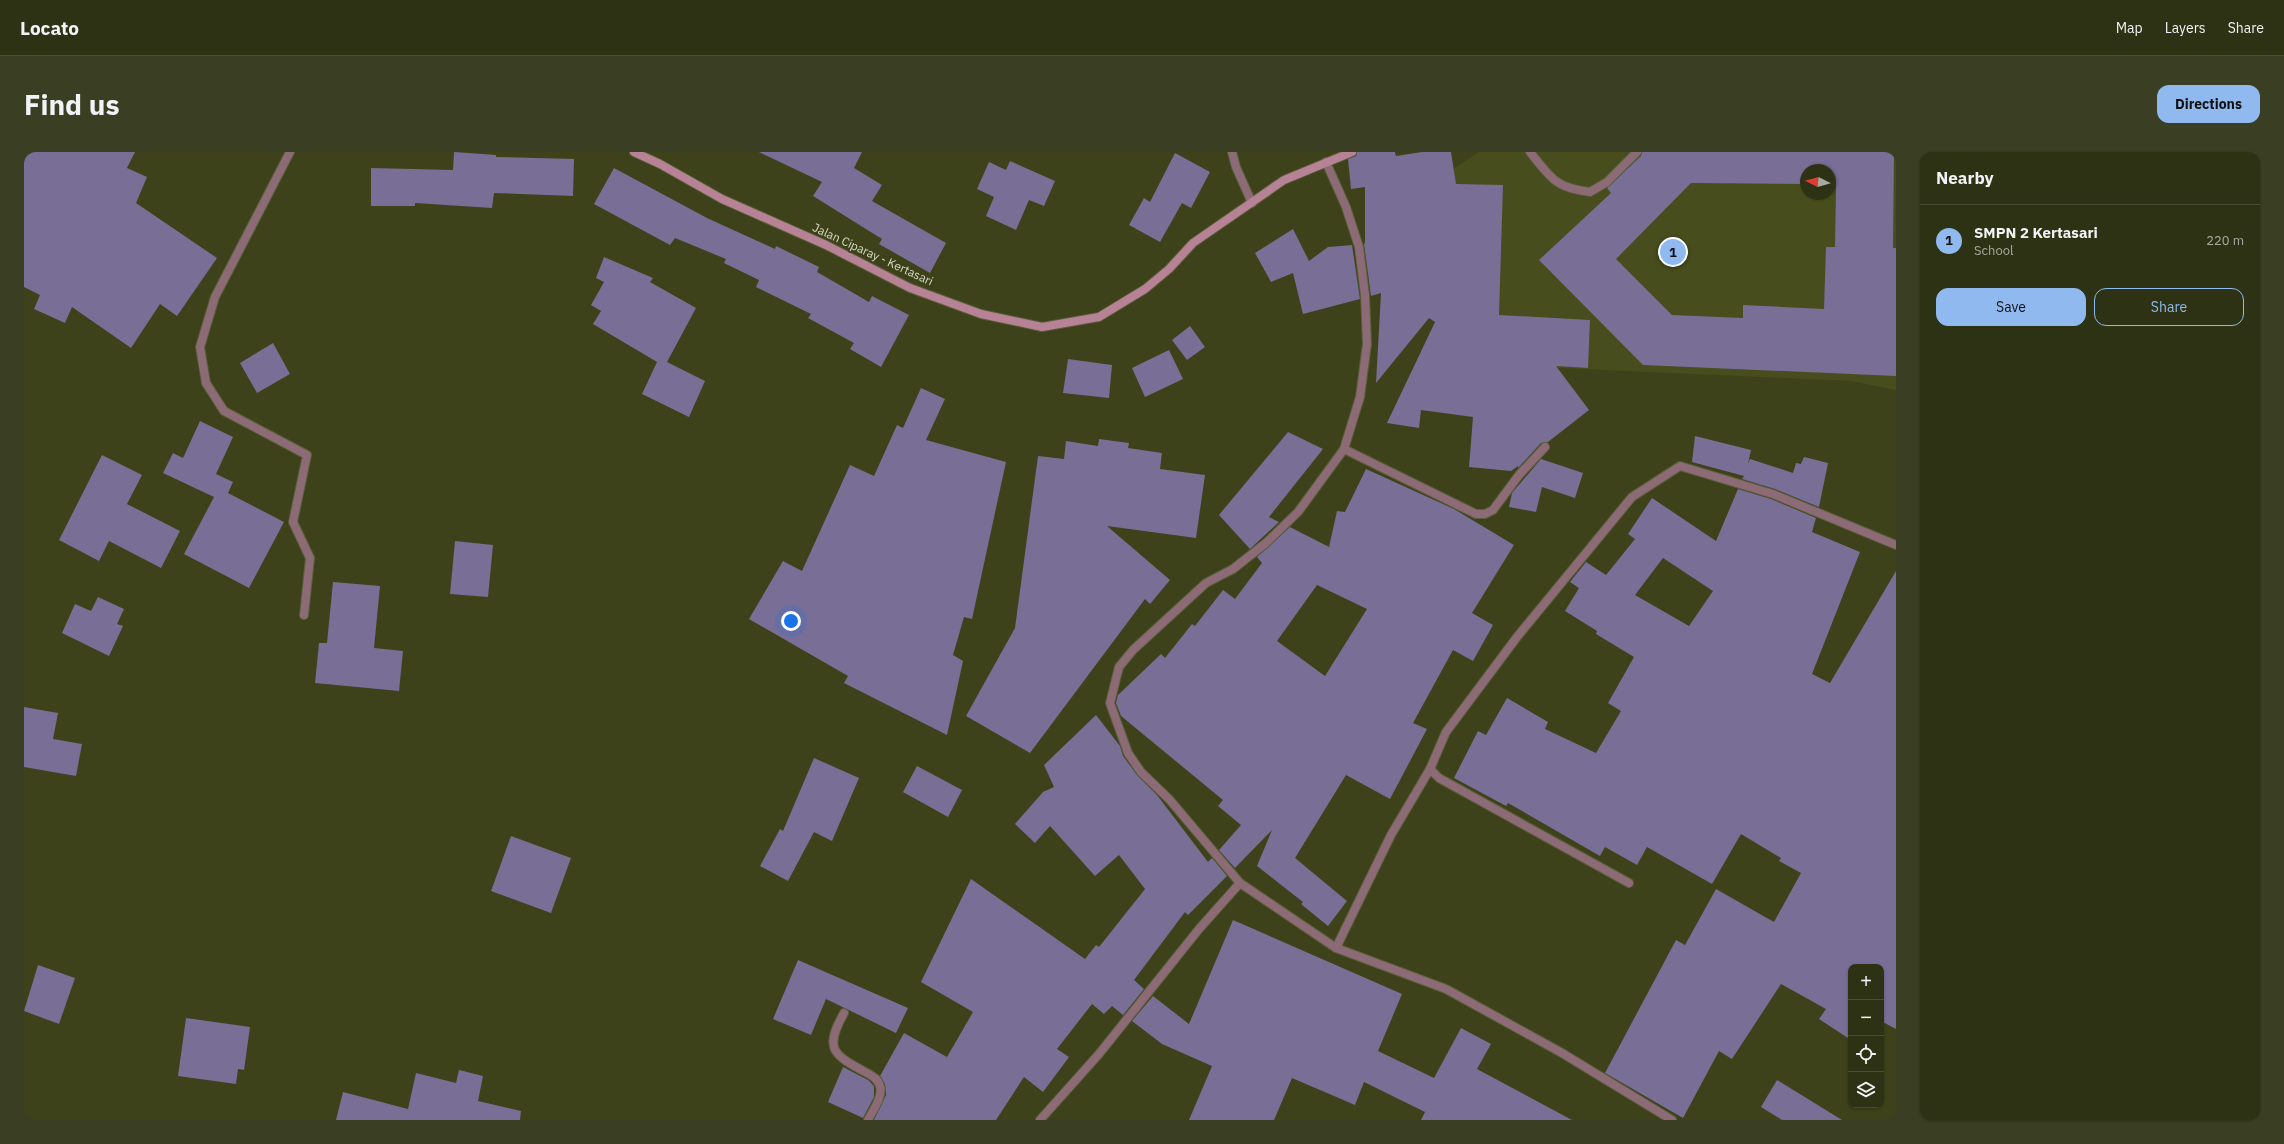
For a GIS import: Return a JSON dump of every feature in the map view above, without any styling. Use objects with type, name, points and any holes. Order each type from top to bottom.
[{"type":"main road","name":"Jalan Ciparay - Kertasari","points":[[634,152],[660,164],[722,199],[826,245],[910,288],[981,314],[1042,327],[1099,317],[1145,290],[1169,269],[1193,243],[1284,180],[1352,152]]},
{"type":"street","points":[[290,152],[215,297],[200,347],[206,383],[224,411],[307,455],[293,522],[310,558],[304,615]]},
{"type":"street","points":[[1232,152],[1236,167],[1252,202]]},
{"type":"street","points":[[1530,152],[1552,178],[1562,186],[1590,192],[1607,182],[1637,152]]},
{"type":"street","points":[[1326,162],[1346,207],[1359,247],[1365,295],[1367,344],[1360,397],[1344,449],[1298,512],[1266,543],[1233,569],[1206,583],[1133,650],[1119,667],[1110,703],[1128,753],[1141,772],[1169,799],[1240,883],[1336,948],[1446,989],[1562,1053],[1672,1120]]},
{"type":"street","points":[[1344,449],[1476,514],[1481,514],[1493,510],[1519,475],[1545,447]]},
{"type":"street","points":[[1336,948],[1391,835],[1430,769],[1446,732],[1517,637],[1632,497],[1659,477],[1680,466],[1773,494],[1896,546]]},
{"type":"street","points":[[1430,769],[1439,778],[1629,884]]},
{"type":"street","points":[[1040,1120],[1099,1054],[1199,929],[1240,883]]},
{"type":"street","points":[[844,1013],[835,1029],[832,1041],[833,1049],[849,1063],[876,1078],[880,1086],[880,1096],[868,1120]]},
{"type":"shaded area","points":[[1479,152],[1896,152],[1896,390],[1851,381],[1446,363],[1453,169]]},
{"type":"building","points":[[24,152],[135,152],[127,168],[147,177],[136,203],[217,258],[177,316],[160,304],[131,348],[72,307],[65,323],[34,309],[40,295],[24,287]]},
{"type":"building","points":[[454,152],[496,155],[496,157],[574,159],[573,196],[494,193],[492,208],[415,203],[415,206],[371,206],[371,168],[453,170]]},
{"type":"building","points":[[759,152],[862,152],[854,168],[882,185],[872,201],[946,243],[930,273],[879,244],[882,239],[813,196],[822,182]]},
{"type":"building","points":[[1357,152],[1395,152],[1396,156],[1422,152],[1451,152],[1456,184],[1503,185],[1499,315],[1590,320],[1588,368],[1556,366],[1589,410],[1548,442],[1541,443],[1518,468],[1518,466],[1511,471],[1469,467],[1473,417],[1421,410],[1419,428],[1387,423],[1435,322],[1429,318],[1376,383],[1381,293],[1371,296],[1364,244],[1365,187],[1351,189],[1348,159],[1356,156]]},
{"type":"building","points":[[1642,152],[1894,152],[1893,248],[1896,248],[1896,376],[1643,365],[1539,260],[1611,193],[1607,188],[1641,156]],"holes":[[[1800,164],[1836,164],[1835,247],[1826,247],[1824,309],[1743,305],[1743,318],[1672,315],[1616,259],[1691,183],[1800,184]]]},
{"type":"building","points":[[1175,153],[1210,172],[1191,208],[1182,203],[1160,242],[1129,225],[1144,198],[1150,202]]},
{"type":"building","points":[[1010,161],[1055,181],[1044,206],[1029,200],[1016,230],[986,216],[994,197],[977,189],[989,162],[1006,170]]},
{"type":"building","points":[[614,168],[707,218],[775,249],[776,246],[819,267],[817,272],[869,302],[872,296],[909,315],[881,367],[850,349],[854,343],[808,318],[811,314],[756,287],[759,280],[724,263],[726,259],[675,238],[670,245],[594,204]]},
{"type":"building","points":[[1293,229],[1309,261],[1328,247],[1352,245],[1360,299],[1303,314],[1293,273],[1271,282],[1255,253]]},
{"type":"building","points":[[604,257],[653,278],[650,282],[696,308],[667,362],[705,381],[689,417],[642,394],[657,362],[593,324],[601,311],[591,305],[604,282],[596,278]]},
{"type":"building","points":[[1190,326],[1205,347],[1187,360],[1172,340]]},
{"type":"building","points":[[273,343],[290,374],[257,393],[240,363]]},
{"type":"building","points":[[1169,350],[1183,379],[1145,397],[1132,368]]},
{"type":"building","points":[[1068,359],[1112,365],[1109,398],[1063,393]]},
{"type":"building","points":[[921,388],[945,399],[926,440],[1006,462],[972,619],[964,617],[953,655],[963,661],[947,735],[844,683],[848,676],[749,619],[783,561],[802,571],[850,465],[874,476],[897,425],[903,428]]},
{"type":"building","points":[[200,421],[233,437],[216,474],[233,482],[228,493],[284,522],[249,588],[184,554],[214,497],[163,473],[173,453],[183,458]]},
{"type":"building","points":[[1288,432],[1323,449],[1269,517],[1279,522],[1250,549],[1219,515]]},
{"type":"building","points":[[1695,436],[1751,450],[1748,464],[1750,459],[1793,473],[1796,463],[1801,464],[1804,457],[1828,463],[1819,507],[1775,489],[1742,479],[1744,476],[1692,462]]},
{"type":"building","points":[[1099,439],[1129,443],[1128,448],[1162,453],[1160,469],[1205,475],[1196,538],[1107,526],[1170,580],[1150,604],[1145,599],[1030,753],[966,716],[1015,628],[1038,456],[1064,459],[1066,441],[1098,446]]},
{"type":"building","points":[[102,455],[142,475],[127,504],[180,531],[161,568],[109,541],[99,561],[59,540]]},
{"type":"building","points":[[1541,459],[1583,473],[1575,498],[1542,487],[1536,512],[1509,507],[1512,493]]},
{"type":"building","points":[[1366,469],[1454,509],[1514,545],[1472,613],[1493,625],[1473,661],[1453,650],[1413,723],[1427,729],[1390,799],[1346,775],[1295,858],[1347,901],[1328,926],[1301,904],[1303,902],[1257,866],[1272,830],[1235,868],[1219,850],[1241,825],[1218,806],[1223,800],[1121,716],[1116,703],[1118,695],[1161,654],[1165,658],[1192,624],[1195,626],[1223,590],[1235,599],[1262,563],[1257,557],[1290,527],[1329,547],[1337,511],[1345,512]],"holes":[[[1317,585],[1367,609],[1325,676],[1277,641]]]},
{"type":"building","points":[[1738,489],[1771,499],[1816,518],[1812,532],[1860,552],[1812,674],[1830,683],[1896,571],[1896,1029],[1884,1023],[1884,964],[1848,964],[1848,1038],[1819,1019],[1826,1009],[1781,984],[1732,1059],[1719,1051],[1683,1118],[1605,1073],[1676,940],[1685,945],[1716,889],[1774,922],[1801,873],[1779,861],[1781,858],[1741,834],[1712,884],[1647,847],[1637,865],[1605,847],[1600,856],[1508,803],[1506,806],[1454,778],[1478,731],[1486,735],[1507,698],[1548,722],[1545,729],[1596,753],[1621,711],[1608,703],[1634,657],[1596,634],[1597,631],[1565,611],[1579,588],[1570,582],[1586,562],[1606,575],[1635,539],[1628,534],[1652,498],[1716,541]],"holes":[[[1663,558],[1713,591],[1689,626],[1635,595]]]},
{"type":"building","points":[[455,541],[493,545],[488,597],[450,594]]},
{"type":"building","points":[[333,582],[380,586],[374,648],[403,651],[399,691],[315,683],[319,643],[327,643]]},
{"type":"building","points":[[98,597],[124,609],[117,624],[123,626],[109,656],[62,633],[75,604],[91,611]]},
{"type":"building","points":[[24,707],[58,713],[53,739],[82,744],[76,776],[24,767]]},
{"type":"building","points":[[1096,715],[1120,746],[1123,756],[1137,775],[1157,795],[1208,862],[1212,858],[1227,876],[1188,915],[1185,912],[1134,980],[1144,989],[1123,1015],[1112,1006],[1104,1014],[1092,1004],[1057,1049],[1069,1057],[1043,1092],[1024,1077],[996,1120],[874,1120],[886,1095],[885,1084],[880,1076],[904,1033],[947,1057],[973,1012],[921,982],[971,879],[1085,959],[1096,945],[1099,947],[1145,889],[1119,855],[1095,876],[1050,826],[1035,843],[1015,824],[1043,792],[1054,787],[1044,765]]},
{"type":"building","points":[[814,758],[859,778],[832,841],[814,832],[788,881],[760,866],[780,829],[783,831]]},
{"type":"building","points":[[917,766],[962,790],[948,817],[903,792]]},
{"type":"building","points":[[511,836],[571,858],[551,913],[491,891]]},
{"type":"building","points":[[1233,920],[1402,994],[1378,1051],[1434,1078],[1461,1028],[1491,1044],[1477,1069],[1572,1120],[1421,1120],[1425,1112],[1364,1082],[1355,1105],[1292,1078],[1274,1120],[1189,1120],[1212,1066],[1162,1044],[1132,1021],[1153,996],[1189,1024]]},
{"type":"building","points":[[798,960],[908,1008],[896,1033],[826,999],[811,1035],[773,1019]]},
{"type":"building","points":[[38,965],[75,978],[59,1024],[24,1011]]},
{"type":"building","points":[[186,1018],[250,1027],[244,1070],[238,1069],[236,1084],[178,1076]]},
{"type":"building","points":[[843,1067],[868,1080],[874,1086],[874,1097],[863,1118],[828,1102]]},
{"type":"building","points":[[459,1070],[483,1076],[478,1101],[521,1111],[520,1120],[336,1120],[343,1092],[408,1109],[416,1073],[456,1083]]},
{"type":"building","points":[[1777,1080],[1842,1120],[1782,1120],[1761,1107]]},
{"type":"place","name":"SMPN 2 Kertasari","points":[[1673,252]]}]
